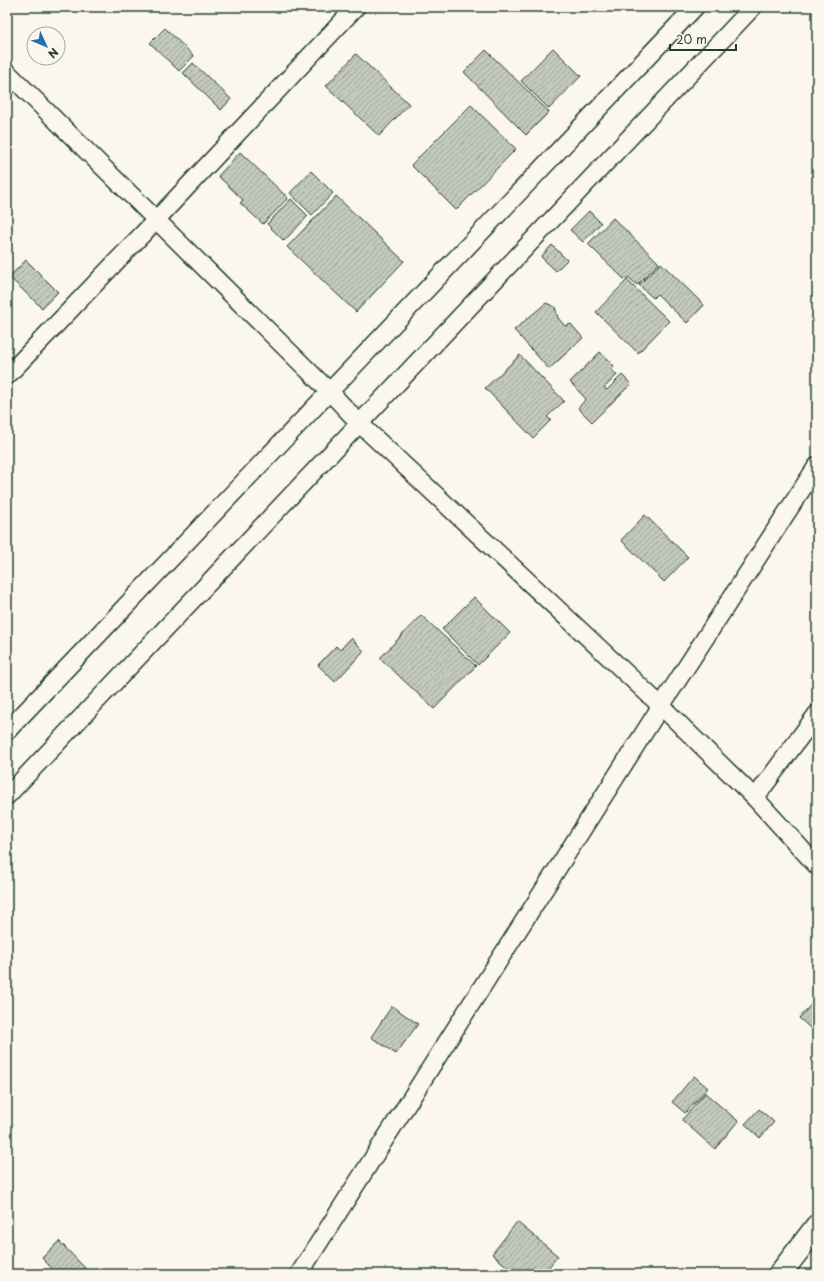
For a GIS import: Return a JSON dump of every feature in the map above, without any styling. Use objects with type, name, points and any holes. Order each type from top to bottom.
[{"type":"highway","points":[[780,1274],[817,1226]]},
{"type":"street","points":[[7,376],[356,7]]},
{"type":"street","points":[[7,731],[695,7]]},
{"type":"street","points":[[7,796],[753,7]]},
{"type":"street","points":[[7,72],[329,391],[360,424],[661,706],[755,798],[817,866]]},
{"type":"street","points":[[299,1274],[661,706],[817,466]]},
{"type":"street","points":[[755,798],[817,714]]},
{"type":"building","points":[[165,28],[194,56],[179,71],[150,43]]},
{"type":"building","points":[[553,48],[581,76],[549,109],[521,81]]},
{"type":"building","points":[[486,50],[549,112],[526,135],[464,72]]},
{"type":"building","points":[[356,54],[409,104],[379,136],[326,86]]},
{"type":"building","points":[[193,63],[231,99],[221,110],[183,73]]},
{"type":"building","points":[[471,105],[516,149],[456,210],[411,165]]},
{"type":"building","points":[[240,152],[288,198],[263,224],[240,203],[243,200],[218,176]]},
{"type":"building","points":[[311,171],[333,193],[312,215],[290,193]]},
{"type":"building","points":[[336,196],[404,261],[356,312],[287,247]]},
{"type":"building","points":[[291,199],[308,216],[284,241],[267,224]]},
{"type":"building","points":[[589,211],[601,223],[583,242],[570,230]]},
{"type":"building","points":[[613,218],[659,263],[637,285],[628,277],[625,280],[588,244]]},
{"type":"building","points":[[552,245],[567,260],[556,271],[541,257]]},
{"type":"building","points":[[26,260],[58,292],[42,308],[9,277]]},
{"type":"building","points":[[661,263],[704,305],[687,323],[657,294],[653,298],[639,285]]},
{"type":"building","points":[[627,280],[669,321],[638,353],[596,312]]},
{"type":"building","points":[[546,303],[555,307],[558,318],[565,326],[571,324],[583,338],[549,369],[514,330]]},
{"type":"building","points":[[600,352],[614,366],[611,369],[617,375],[604,388],[607,390],[622,375],[631,384],[592,422],[578,408],[586,399],[570,382]]},
{"type":"building","points":[[520,355],[564,401],[547,417],[551,420],[533,438],[485,388]]},
{"type":"building","points":[[645,515],[688,557],[664,582],[621,540]]},
{"type":"building","points":[[474,597],[510,633],[478,665],[442,629]]},
{"type":"building","points":[[421,615],[476,666],[434,709],[380,658]]},
{"type":"building","points":[[351,638],[364,651],[335,682],[318,665],[336,646],[340,650]]},
{"type":"building","points":[[817,998],[817,1034],[799,1018]]},
{"type":"building","points":[[392,1006],[418,1024],[396,1054],[371,1037]]},
{"type":"building","points":[[694,1076],[708,1088],[685,1113],[672,1102]]},
{"type":"building","points":[[705,1093],[738,1121],[715,1149],[682,1120]]},
{"type":"building","points":[[759,1109],[774,1122],[760,1138],[745,1124]]},
{"type":"building","points":[[517,1222],[558,1256],[543,1274],[516,1274],[492,1254]]},
{"type":"building","points":[[59,1241],[85,1268],[78,1274],[57,1274],[42,1258]]}]
